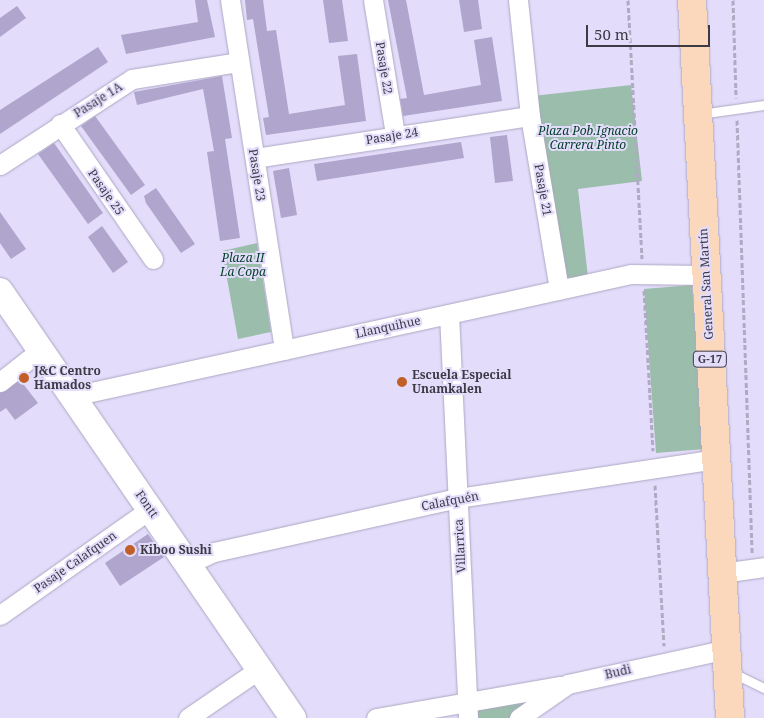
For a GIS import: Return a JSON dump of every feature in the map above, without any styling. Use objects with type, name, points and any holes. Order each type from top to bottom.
[{"type":"main road","name":"General San Martín","points":[[692,0],[705,275],[730,718]]},
{"type":"main road","name":"Fontt","points":[[0,291],[42,349],[150,509],[261,668],[293,718]]},
{"type":"street","name":"Pasaje 23","points":[[230,0],[238,62],[255,158],[284,350]]},
{"type":"street","name":"Pasaje 22","points":[[374,0],[395,135]]},
{"type":"street","name":"Pasaje 21","points":[[518,0],[530,116],[559,290]]},
{"type":"street","name":"Pasaje 1A","points":[[0,164],[132,79],[238,62]]},
{"type":"street","name":"Pasaje 24","points":[[255,158],[395,135],[530,116]]},
{"type":"street","name":"Pasaje 25","points":[[60,124],[153,259]]},
{"type":"street","name":"Llanquihue","points":[[73,396],[631,274],[705,275]]},
{"type":"street","name":"Villarrica","points":[[449,314],[468,711]]},
{"type":"street","points":[[0,382],[42,349]]},
{"type":"street","name":"Calafquén","points":[[188,564],[214,552],[458,498],[716,459]]},
{"type":"street","name":"Pasaje Calafquen","points":[[0,615],[150,509]]},
{"type":"street","points":[[722,573],[758,568]]},
{"type":"street","name":"Budi","points":[[519,718],[568,684],[664,661],[727,660]]},
{"type":"street","points":[[188,718],[261,668]]},
{"type":"street","points":[[376,718],[468,711],[568,684]]},
{"type":"lane","points":[[697,114],[764,106]]},
{"type":"lane","points":[[727,660],[764,688]]},
{"type":"path","points":[[628,0],[642,266]]},
{"type":"path","points":[[733,0],[736,100]]},
{"type":"path","points":[[737,110],[758,568]]},
{"type":"path","points":[[644,286],[653,454]]},
{"type":"path","points":[[654,474],[664,661]]},
{"type":"green space","name":"Plaza Pob.Ignacio Carrera Pinto","points":[[631,85],[642,181],[578,189],[588,277],[560,278],[533,96]]},
{"type":"green space","name":"Plaza II La Copa","points":[[257,243],[271,332],[238,339],[222,251]]},
{"type":"green space","points":[[692,285],[705,449],[656,453],[644,289]]},
{"type":"green space","points":[[552,690],[510,718],[471,718],[471,710]]},
{"type":"building","points":[[195,0],[207,0],[215,37],[126,54],[121,35],[198,22]]},
{"type":"building","points":[[245,0],[263,0],[267,31],[276,30],[289,114],[345,105],[338,56],[357,54],[366,121],[266,135],[263,118],[269,117],[253,19],[247,20]]},
{"type":"building","points":[[323,0],[342,0],[348,41],[329,43]]},
{"type":"building","points":[[388,0],[406,0],[424,95],[481,85],[474,40],[492,37],[502,101],[403,116],[400,99],[407,98]]},
{"type":"building","points":[[459,0],[478,0],[482,29],[464,32]]},
{"type":"building","points":[[17,6],[26,18],[0,37],[0,18]]},
{"type":"building","points":[[98,47],[108,62],[0,134],[0,110]]},
{"type":"building","points":[[222,76],[232,138],[225,139],[240,238],[220,241],[207,152],[214,151],[203,89],[137,105],[134,92]]},
{"type":"building","points":[[95,116],[145,185],[131,195],[81,126]]},
{"type":"building","points":[[507,135],[513,181],[495,183],[490,137]]},
{"type":"building","points":[[461,142],[464,158],[317,181],[314,164]]},
{"type":"building","points":[[54,143],[103,213],[88,224],[38,154]]},
{"type":"building","points":[[289,168],[297,215],[281,218],[273,171]]},
{"type":"building","points":[[156,188],[195,244],[181,253],[146,203],[144,196]]},
{"type":"building","points":[[0,212],[26,249],[11,259],[0,243]]},
{"type":"building","points":[[102,226],[128,262],[113,273],[88,237]]},
{"type":"building","points":[[20,380],[38,403],[15,420],[6,408],[0,412],[0,393]]},
{"type":"building","points":[[148,534],[164,557],[120,586],[105,563]]},
{"type":"place","name":"J&C Centro Hamados","points":[[24,378]]},
{"type":"place","name":"Escuela Especial Unamkalen","points":[[402,382]]},
{"type":"place","name":"Kiboo Sushi","points":[[130,550]]}]
